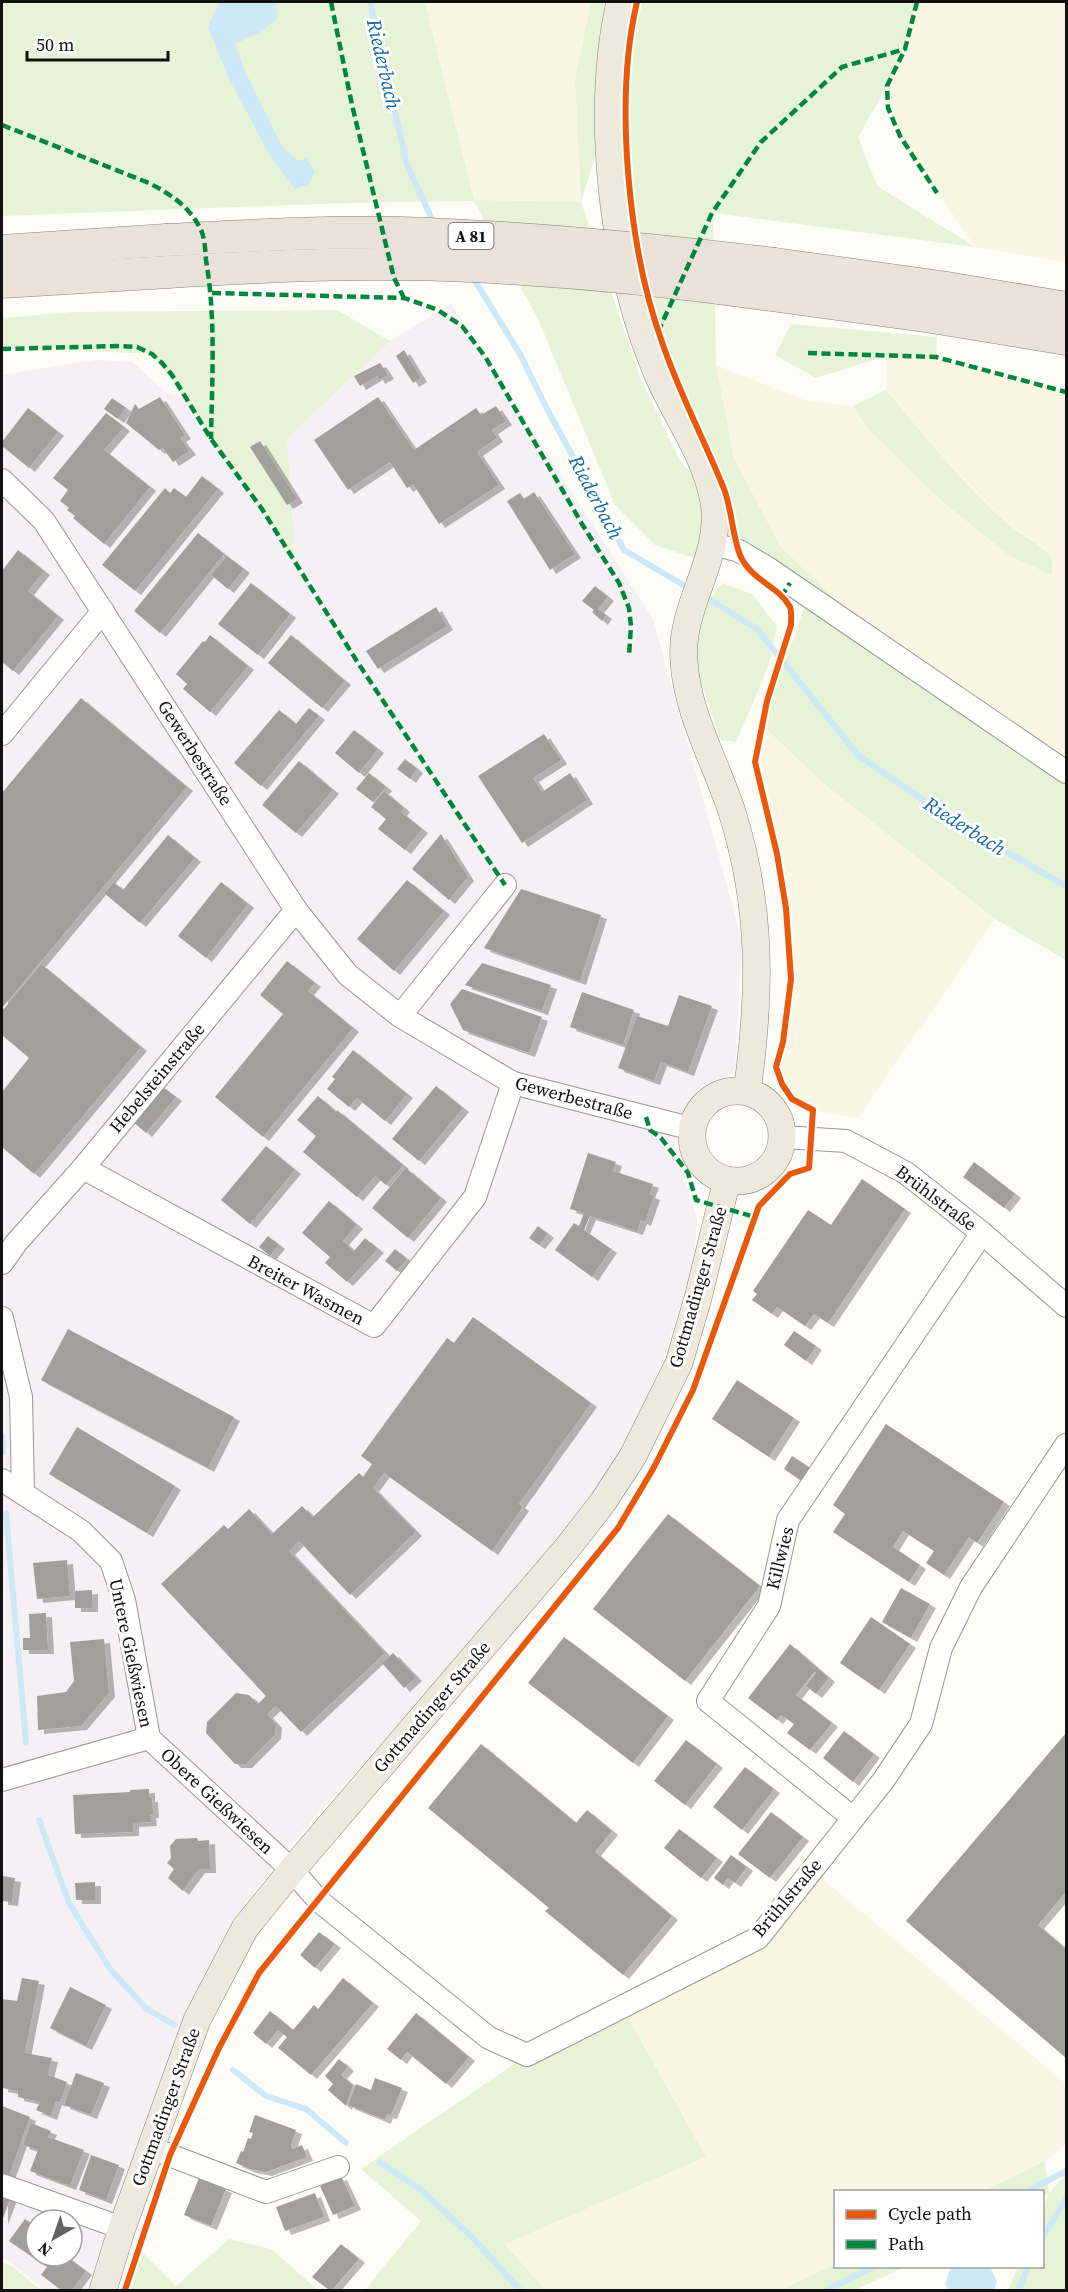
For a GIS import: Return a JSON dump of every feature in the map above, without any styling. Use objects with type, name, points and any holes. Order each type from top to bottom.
[{"type":"highway","name":"A 81","points":[[2,251],[166,240],[402,233],[575,243],[775,264],[941,287],[1066,308]]},
{"type":"highway","name":"A 81","points":[[2,282],[329,265],[471,266],[632,278],[771,295],[932,317],[1066,339]]},
{"type":"main road","points":[[620,2],[612,48],[609,113],[611,167],[621,243],[634,310],[645,346],[662,386],[698,453],[714,501],[716,523],[714,544],[685,630],[683,658],[686,683],[732,814],[745,861],[753,907],[758,970],[757,1005],[747,1091]]},
{"type":"main road","points":[[731,1091],[747,1091],[761,1097],[773,1108],[781,1122],[783,1137],[781,1150],[765,1172],[753,1179],[727,1180],[712,1174],[701,1163],[694,1149],[695,1118],[704,1105],[716,1095],[731,1091]]},
{"type":"main road","name":"Gottmadinger Straße","points":[[103,2290],[122,2228],[197,2020],[245,1928],[569,1546],[603,1502],[633,1456],[679,1363],[698,1298],[727,1180]]},
{"type":"street","name":"Gewerbestraße","points":[[2,480],[44,521],[296,910],[348,975],[400,1016],[513,1083],[693,1129]]},
{"type":"street","points":[[714,544],[739,551],[769,569],[1066,772]]},
{"type":"street","points":[[2,734],[103,611]]},
{"type":"street","points":[[400,1016],[505,885]]},
{"type":"street","name":"Hebelsteinstraße","points":[[2,1263],[9,1237],[82,1168],[296,910]]},
{"type":"street","name":"Breiter Wasmen","points":[[82,1168],[374,1326],[475,1197],[513,1083]]},
{"type":"street","name":"Brühlstraße","points":[[783,1137],[846,1141],[906,1173],[982,1233],[1066,1306]]},
{"type":"street","name":"Killwies","points":[[853,1818],[708,1701],[769,1606],[788,1520],[982,1233]]},
{"type":"street","points":[[2,1318],[21,1397],[23,1493]]},
{"type":"street","name":"Brühlstraße","points":[[292,1870],[319,1901],[489,2038],[527,2055],[758,1938],[883,1781],[921,1724],[940,1648],[971,1587],[1066,1446]]},
{"type":"street","name":"Untere Gießwiesen","points":[[2,1480],[81,1531],[111,1561],[124,1600],[148,1738]]},
{"type":"street","name":"Obere Gießwiesen","points":[[2,1780],[148,1738],[292,1870]]},
{"type":"street","points":[[151,2148],[266,2192],[338,2167]]},
{"type":"street","points":[[2,2185],[122,2228]]},
{"type":"shaded area","points":[[425,2],[591,2],[575,79],[581,202],[474,201]]},
{"type":"shaded area","points":[[917,2],[1066,2],[1066,262],[975,247],[900,136],[888,108],[887,86],[905,49]]},
{"type":"shaded area","points":[[451,304],[653,619],[742,940],[735,1070],[678,1117],[674,1155],[684,1176],[697,1218],[694,1263],[663,1360],[627,1442],[556,1548],[286,1850],[234,1920],[188,2009],[91,2290],[45,2290],[2,2257],[2,375],[95,360],[133,362],[166,393],[268,415]]},
{"type":"shaded area","points":[[886,356],[936,357],[1066,392],[1066,772],[887,650],[780,546],[734,458],[716,365],[807,401],[853,406],[868,429],[1052,575],[1052,558],[1043,548],[1009,525],[934,449],[886,390]]},
{"type":"shaded area","points":[[763,726],[823,783],[995,919],[858,1118],[813,1110],[792,1099],[782,1084],[776,1067],[783,1042],[791,979],[786,908],[777,854],[755,762]]},
{"type":"shaded area","points":[[812,1870],[1066,2084],[1066,2144],[1045,2161],[986,2190],[834,2190],[834,2264],[781,2290],[545,2290],[505,2244],[706,2157],[622,2007],[758,1938]]},
{"type":"green space","points":[[2,2],[425,2],[474,200],[581,202],[575,79],[591,2],[917,2],[905,49],[858,137],[877,186],[975,247],[713,213],[716,365],[734,458],[780,546],[887,650],[1066,772],[1066,960],[995,919],[823,783],[763,726],[774,682],[794,638],[808,595],[739,551],[709,563],[655,545],[615,505],[539,321],[474,201],[345,203],[2,216]],"holes":[[[628,52],[626,122],[611,167],[617,220],[675,379],[708,450],[713,500],[679,459],[640,377],[581,202]]]},
{"type":"green space","points":[[337,310],[390,341],[287,438],[295,562],[262,509],[152,354],[29,348],[2,350],[2,318],[72,312]]},
{"type":"green space","points":[[791,324],[937,337],[936,357],[886,356],[816,378],[775,355]]},
{"type":"green space","points":[[886,390],[975,493],[1008,524],[1052,558],[1052,575],[1010,556],[943,502],[868,429],[853,406]]},
{"type":"green space","points":[[722,583],[752,594],[777,626],[768,667],[736,742],[721,740],[695,665],[700,612]]},
{"type":"green space","points":[[622,2007],[706,2157],[505,2244],[545,2290],[365,2290],[421,2221],[361,2169],[527,2055]]},
{"type":"green space","points":[[1045,2161],[1049,2193],[1066,2175],[1066,2290],[1008,2290],[1018,2268],[1044,2268],[1044,2206],[1048,2194],[1044,2196],[1044,2190],[986,2190]]},
{"type":"green space","points":[[229,2239],[271,2249],[318,2290],[125,2290],[139,2249],[176,2286]]},
{"type":"green space","points":[[2,2262],[13,2267],[41,2290],[2,2290]]},
{"type":"green space","points":[[834,2264],[834,2268],[902,2268],[856,2290],[781,2290]]},
{"type":"water","points":[[219,2],[276,2],[278,18],[261,32],[235,44],[244,69],[282,146],[298,161],[306,158],[315,172],[309,184],[295,189],[269,154],[229,79],[208,27]]},
{"type":"water","points":[[950,2268],[990,2268],[997,2282],[994,2290],[948,2290],[945,2284]]},
{"type":"building","points":[[404,350],[421,378],[413,383],[396,356]]},
{"type":"building","points":[[380,363],[388,375],[379,380],[377,376],[360,386],[354,376]]},
{"type":"building","points":[[160,397],[185,435],[180,438],[190,451],[173,462],[163,448],[159,450],[126,423],[135,404],[139,409]]},
{"type":"building","points":[[378,397],[414,450],[476,408],[481,415],[496,406],[506,421],[492,430],[497,438],[477,452],[499,485],[439,524],[413,484],[407,488],[390,462],[348,490],[314,440]]},
{"type":"building","points":[[112,398],[126,408],[118,419],[104,409]]},
{"type":"building","points":[[28,408],[58,432],[29,468],[2,446],[2,442]]},
{"type":"building","points":[[106,413],[124,427],[104,450],[150,487],[104,544],[73,518],[75,516],[67,510],[69,508],[60,501],[68,490],[53,478]]},
{"type":"building","points":[[260,441],[297,499],[287,505],[250,447]]},
{"type":"building","points":[[202,476],[218,489],[135,591],[102,565],[165,488],[170,493],[174,488],[186,497]]},
{"type":"building","points":[[534,492],[575,554],[550,570],[507,501],[520,493],[524,499]]},
{"type":"building","points":[[198,533],[224,554],[160,633],[134,611]]},
{"type":"building","points":[[18,550],[44,571],[28,591],[58,616],[13,671],[2,662],[2,571]]},
{"type":"building","points":[[227,556],[244,569],[228,589],[211,575]]},
{"type":"building","points":[[251,583],[290,614],[258,655],[218,624]]},
{"type":"building","points":[[595,586],[608,597],[598,609],[606,615],[602,621],[592,612],[594,610],[582,601]]},
{"type":"building","points":[[436,607],[447,626],[378,669],[366,651]]},
{"type":"building","points":[[210,635],[248,666],[210,712],[183,689],[187,684],[176,674]]},
{"type":"building","points":[[291,635],[345,681],[322,708],[268,663]]},
{"type":"building","points":[[81,698],[187,787],[2,1008],[2,793]]},
{"type":"building","points":[[309,708],[319,716],[261,786],[234,763],[279,710],[296,724]]},
{"type":"building","points":[[354,730],[378,749],[359,773],[335,753]]},
{"type":"building","points":[[544,734],[561,760],[533,778],[542,792],[570,773],[587,800],[522,843],[478,776]]},
{"type":"building","points":[[405,759],[417,769],[410,779],[397,769]]},
{"type":"building","points":[[299,761],[333,790],[296,833],[262,805]]},
{"type":"building","points":[[369,773],[386,787],[373,802],[356,789]]},
{"type":"building","points":[[384,791],[404,808],[401,812],[422,829],[405,850],[378,829],[386,819],[371,807]]},
{"type":"building","points":[[441,834],[468,877],[449,900],[412,869]]},
{"type":"building","points":[[168,835],[195,858],[140,923],[104,893],[114,882],[123,890]]},
{"type":"building","points":[[407,880],[444,911],[394,971],[357,939]]},
{"type":"building","points":[[221,882],[248,904],[206,958],[178,936]]},
{"type":"building","points":[[521,889],[601,915],[580,981],[484,948]]},
{"type":"building","points":[[287,961],[315,983],[308,991],[353,1028],[263,1137],[215,1097],[283,1014],[260,995]]},
{"type":"building","points":[[482,963],[551,985],[542,1011],[465,985]]},
{"type":"building","points":[[41,964],[141,1047],[34,1174],[2,1147],[2,1092],[29,1058],[2,1035],[2,1011]]},
{"type":"building","points":[[462,989],[542,1017],[529,1053],[463,1030],[450,1004]]},
{"type":"building","points":[[582,992],[634,1010],[623,1045],[570,1027]]},
{"type":"building","points":[[679,995],[712,1006],[688,1072],[661,1062],[654,1081],[618,1068],[637,1016],[668,1026]]},
{"type":"building","points":[[353,1050],[407,1094],[385,1121],[357,1098],[349,1107],[327,1089],[335,1079],[332,1077]]},
{"type":"building","points":[[160,1085],[176,1097],[146,1133],[131,1120]]},
{"type":"building","points":[[436,1086],[463,1108],[419,1161],[392,1139]]},
{"type":"building","points":[[318,1096],[403,1165],[386,1185],[375,1176],[357,1197],[303,1152],[316,1136],[297,1120]]},
{"type":"building","points":[[266,1146],[295,1170],[250,1224],[221,1200]]},
{"type":"building","points":[[588,1153],[616,1162],[613,1171],[653,1184],[649,1194],[654,1196],[645,1222],[641,1220],[637,1231],[590,1216],[584,1230],[611,1249],[592,1277],[555,1250],[574,1223],[579,1226],[584,1213],[570,1209]]},
{"type":"building","points":[[974,1162],[1015,1194],[1004,1208],[963,1177]]},
{"type":"building","points":[[406,1168],[441,1198],[408,1238],[372,1208]]},
{"type":"building","points":[[862,1179],[905,1209],[828,1323],[814,1314],[805,1326],[777,1307],[772,1314],[752,1300],[757,1294],[753,1291],[808,1210],[831,1225]]},
{"type":"building","points":[[329,1201],[357,1225],[343,1241],[354,1251],[365,1238],[378,1249],[347,1282],[325,1263],[330,1257],[302,1233]]},
{"type":"building","points":[[538,1226],[548,1234],[539,1245],[529,1238]]},
{"type":"building","points":[[268,1236],[279,1245],[270,1256],[259,1247]]},
{"type":"building","points":[[395,1249],[407,1259],[397,1271],[385,1261]]},
{"type":"building","points":[[473,1317],[591,1403],[519,1504],[523,1507],[492,1551],[384,1473],[373,1488],[416,1532],[350,1595],[299,1541],[289,1551],[385,1653],[301,1732],[276,1706],[267,1714],[276,1724],[275,1735],[246,1764],[235,1764],[206,1733],[207,1722],[236,1693],[249,1695],[258,1704],[266,1696],[161,1584],[224,1525],[228,1529],[249,1509],[272,1534],[302,1506],[313,1517],[359,1473],[363,1477],[372,1464],[361,1456],[447,1338],[454,1343]]},
{"type":"building","points":[[68,1329],[234,1417],[208,1468],[41,1380]]},
{"type":"building","points":[[794,1331],[816,1346],[806,1361],[784,1345]]},
{"type":"building","points":[[737,1380],[794,1418],[769,1457],[712,1419]]},
{"type":"building","points":[[886,1424],[1004,1502],[977,1543],[969,1537],[944,1575],[926,1563],[934,1551],[903,1531],[893,1547],[920,1565],[909,1582],[833,1532],[845,1514],[833,1505]]},
{"type":"building","points":[[77,1427],[175,1486],[147,1533],[49,1474]]},
{"type":"building","points":[[792,1456],[812,1469],[803,1482],[784,1469]]},
{"type":"building","points":[[668,1514],[760,1586],[685,1681],[593,1609]]},
{"type":"building","points":[[67,1560],[70,1596],[37,1599],[33,1563]]},
{"type":"building","points":[[901,1588],[930,1604],[911,1638],[882,1622]]},
{"type":"building","points":[[92,1590],[92,1608],[75,1608],[75,1591]]},
{"type":"building","points":[[46,1613],[48,1650],[23,1650],[23,1638],[30,1638],[29,1614]]},
{"type":"building","points":[[871,1617],[910,1644],[879,1690],[840,1663]]},
{"type":"building","points":[[564,1637],[668,1716],[633,1763],[528,1683]]},
{"type":"building","points":[[104,1639],[109,1693],[81,1726],[38,1730],[37,1696],[66,1692],[74,1681],[70,1642]]},
{"type":"building","points":[[790,1644],[829,1678],[816,1694],[806,1686],[816,1673],[814,1672],[796,1695],[832,1723],[810,1750],[787,1733],[794,1724],[781,1715],[777,1720],[748,1698]]},
{"type":"building","points":[[393,1653],[416,1677],[404,1688],[382,1663]]},
{"type":"building","points":[[844,1731],[874,1754],[853,1782],[823,1758]]},
{"type":"building","points":[[1066,1733],[1066,1892],[1038,1925],[1066,1949],[1066,2058],[906,1921]]},
{"type":"building","points":[[686,1740],[717,1764],[685,1805],[654,1781]]},
{"type":"building","points":[[481,1744],[576,1823],[587,1810],[612,1831],[595,1852],[672,1916],[623,1975],[545,1911],[549,1908],[428,1808]]},
{"type":"building","points":[[745,1767],[774,1789],[742,1830],[713,1807]]},
{"type":"building","points":[[149,1789],[153,1814],[150,1814],[151,1822],[133,1823],[133,1832],[75,1834],[73,1795]]},
{"type":"building","points":[[771,1812],[803,1837],[770,1878],[738,1854]]},
{"type":"building","points":[[679,1829],[717,1858],[701,1878],[664,1848]]},
{"type":"building","points":[[197,1838],[198,1841],[209,1840],[210,1869],[199,1869],[183,1891],[168,1878],[174,1869],[167,1863],[171,1858],[170,1846],[176,1839]]},
{"type":"building","points":[[731,1855],[747,1867],[735,1883],[728,1878],[723,1885],[714,1878]]},
{"type":"building","points":[[2,1876],[15,1878],[12,1902],[2,1901]]},
{"type":"building","points":[[95,1882],[95,1900],[76,1900],[75,1883]]},
{"type":"building","points":[[319,1932],[335,1944],[315,1968],[300,1955]]},
{"type":"building","points":[[22,1978],[39,1981],[25,2053],[52,2058],[48,2075],[67,2082],[60,2103],[56,2101],[51,2116],[36,2110],[40,2102],[18,2097],[18,2091],[2,2088],[2,1999],[17,2001]]},
{"type":"building","points":[[343,1978],[373,2003],[311,2075],[278,2048],[287,2037],[278,2030],[266,2044],[253,2033],[270,2011],[293,2030],[314,2005],[318,2009]]},
{"type":"building","points":[[70,1987],[106,2005],[86,2046],[50,2028]]},
{"type":"building","points":[[416,2013],[469,2057],[446,2084],[407,2052],[401,2060],[387,2049]]},
{"type":"building","points":[[339,2059],[348,2067],[341,2075],[353,2085],[346,2106],[328,2090],[333,2084],[325,2076]]},
{"type":"building","points":[[76,2073],[104,2083],[91,2115],[64,2105]]},
{"type":"building","points":[[375,2078],[402,2088],[391,2115],[387,2114],[385,2120],[348,2105],[356,2084],[371,2090]]},
{"type":"building","points":[[2,2106],[30,2117],[9,2176],[2,2173]]},
{"type":"building","points":[[255,2115],[296,2130],[291,2145],[292,2149],[302,2145],[307,2157],[266,2172],[236,2163],[248,2138],[251,2139],[253,2133],[249,2132]]},
{"type":"building","points":[[31,2123],[51,2131],[48,2137],[84,2150],[70,2186],[30,2171],[38,2150],[23,2145]]},
{"type":"building","points":[[91,2155],[119,2165],[106,2200],[79,2190]]},
{"type":"building","points":[[341,2176],[355,2206],[333,2215],[320,2186]]},
{"type":"building","points":[[199,2178],[226,2189],[211,2226],[184,2215]]},
{"type":"building","points":[[2,2189],[12,2194],[2,2221]]},
{"type":"building","points":[[315,2193],[324,2217],[285,2231],[276,2207]]},
{"type":"building","points":[[24,2220],[24,2251],[9,2241]]},
{"type":"building","points":[[341,2244],[359,2259],[332,2290],[329,2290],[312,2277]]},
{"type":"building","points":[[46,2268],[82,2268],[86,2271],[72,2290],[61,2290],[41,2275]]},
{"type":"waterway","name":"Riederbach","points":[[370,2],[407,165],[436,224]]},
{"type":"waterway","name":"Riederbach","points":[[472,276],[520,354],[547,409],[624,550],[692,590]]},
{"type":"waterway","name":"Riederbach","points":[[704,596],[757,629],[858,755],[958,824],[1066,886]]},
{"type":"waterway","points":[[2,1436],[3,1452]]},
{"type":"waterway","points":[[6,1514],[26,1742]]},
{"type":"waterway","points":[[39,1820],[69,1903],[110,1969],[146,2008],[174,2025]]},
{"type":"waterway","points":[[233,2070],[266,2096],[306,2109],[346,2143]]},
{"type":"waterway","points":[[380,2162],[420,2189],[472,2237],[520,2290]]},
{"type":"waterway","points":[[1030,2190],[1066,2171]]},
{"type":"waterway","points":[[1044,2235],[1066,2199]]},
{"type":"waterway","points":[[827,2290],[871,2268]]},
{"type":"waterway","points":[[1019,2290],[1027,2268]]},
{"type":"marked path","points":[[331,2],[352,105],[394,278],[404,298]]},
{"type":"marked path","points":[[917,2],[905,49],[887,86],[888,108],[900,136],[937,193]]},
{"type":"marked path","points":[[658,332],[712,213],[761,142],[842,67],[905,49]]},
{"type":"marked path","points":[[2,125],[149,183],[178,201],[196,220],[204,239],[211,304],[213,349],[211,439]]},
{"type":"marked path","points":[[212,293],[404,298],[438,310],[462,326],[486,358],[582,524],[619,583],[629,608],[631,626],[629,656]]},
{"type":"marked path","points":[[2,349],[137,347],[152,354],[162,363],[172,375],[211,439],[262,509],[358,663],[505,885]]},
{"type":"marked path","points":[[808,353],[936,357],[1066,392]]},
{"type":"marked path","points":[[781,597],[790,583]]},
{"type":"marked path","points":[[646,1117],[650,1130],[661,1138],[688,1173],[696,1200],[755,1217]]},
{"type":"cycle path","points":[[125,2290],[170,2155],[219,2048],[259,1973],[618,1528],[653,1469],[693,1390],[759,1206],[790,1174],[809,1168],[813,1110],[792,1099],[782,1084],[776,1067],[783,1042],[791,979],[786,908],[777,854],[755,762],[767,701],[791,625],[791,611],[785,600],[751,571],[740,555],[724,489],[676,379],[650,304],[633,219],[626,127],[626,83],[637,2]]}]
